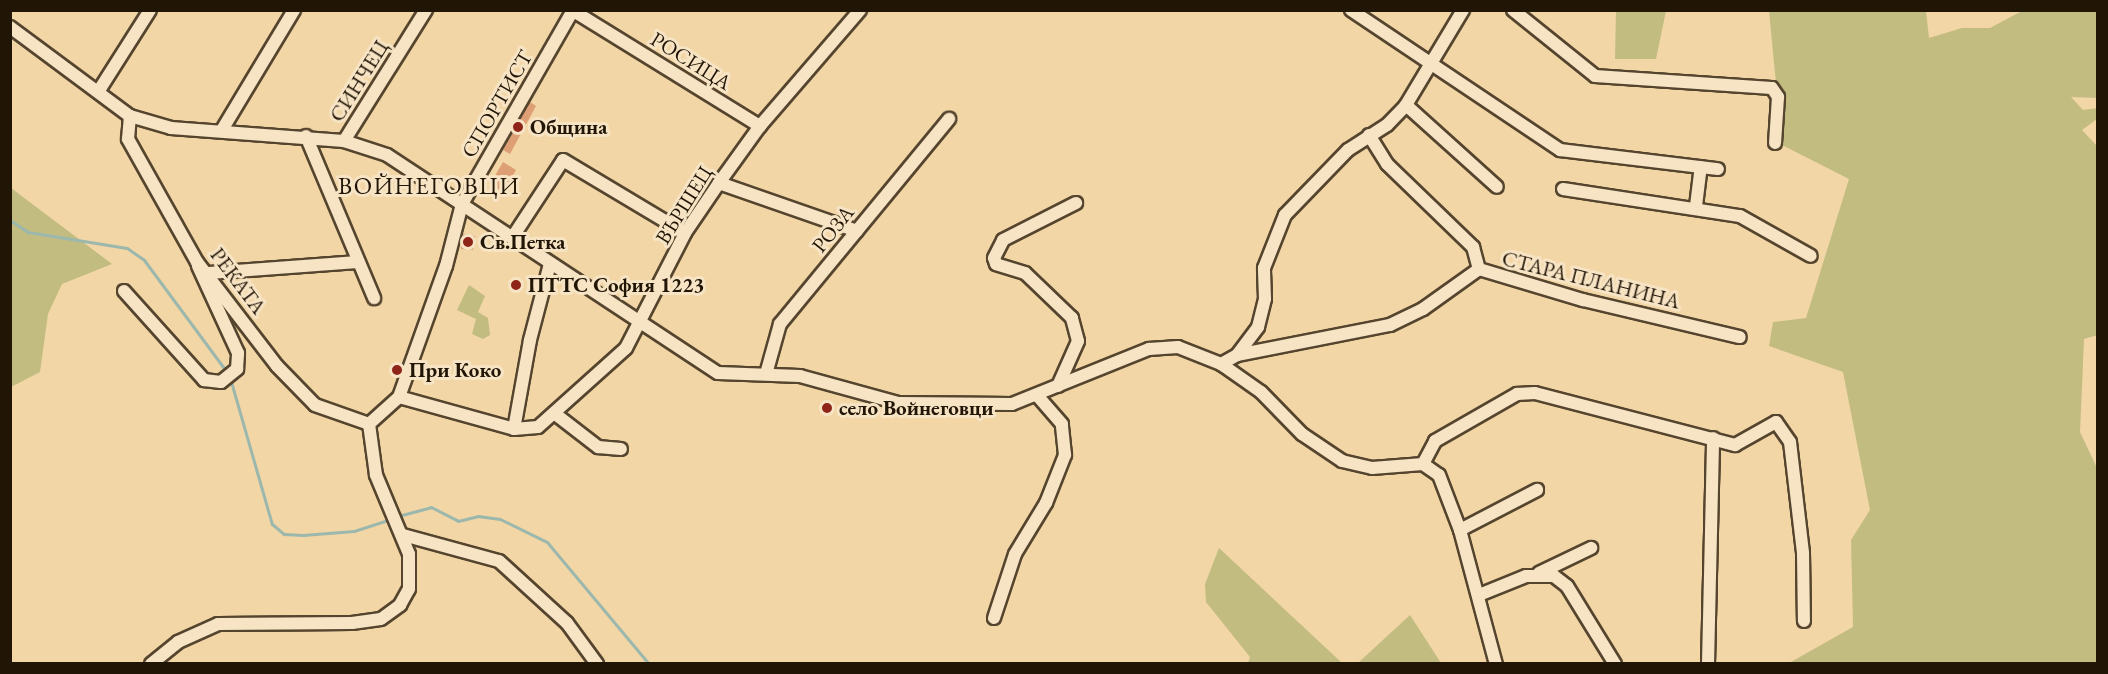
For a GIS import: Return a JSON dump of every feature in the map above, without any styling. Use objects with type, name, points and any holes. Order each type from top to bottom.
[{"type":"street","points":[[98,92],[150,10]]},
{"type":"street","points":[[222,130],[294,10]]},
{"type":"street","name":"СИНЧЕЦ","points":[[344,141],[426,10]]},
{"type":"street","name":"ВЪРШЕЦ","points":[[514,429],[533,431],[619,355],[641,326],[685,233],[719,183],[760,126],[860,10]]},
{"type":"street","points":[[1350,10],[1432,68],[1560,150],[1718,170]]},
{"type":"street","points":[[1221,364],[1237,355],[1263,312],[1264,268],[1285,215],[1348,150],[1406,105],[1432,68],[1463,10]]},
{"type":"street","points":[[1513,10],[1595,76],[1643,83],[1772,88],[1778,97],[1775,143]]},
{"type":"street","name":"РОСИЦА","points":[[573,11],[760,126]]},
{"type":"street","name":"СПОРТИСТ","points":[[369,424],[399,397],[446,266],[462,204],[573,11]]},
{"type":"street","points":[[10,27],[130,116],[171,128],[306,136],[344,141],[387,155],[641,326],[718,373],[800,376],[898,403],[1012,404],[1038,396],[1149,349],[1178,347],[1221,364],[1261,392],[1302,434],[1342,461],[1372,468],[1423,464],[1438,475],[1460,530],[1496,663]]},
{"type":"street","points":[[1406,105],[1497,187]]},
{"type":"street","name":"РЕКАТА","points":[[130,116],[128,139],[197,262],[209,273],[294,386],[324,411],[369,424]]},
{"type":"street","name":"РОЗА","points":[[765,374],[780,324],[949,119]]},
{"type":"street","points":[[1369,135],[1387,164],[1473,247],[1479,269]]},
{"type":"street","points":[[306,136],[374,298]]},
{"type":"street","points":[[512,238],[563,160],[685,233]]},
{"type":"street","points":[[1696,206],[1701,167]]},
{"type":"street","points":[[719,183],[856,231]]},
{"type":"street","points":[[1563,189],[1597,197],[1696,206],[1740,216],[1811,256]]},
{"type":"street","points":[[1058,386],[1078,341],[1075,323],[1024,273],[996,264],[994,258],[1003,240],[1076,203]]},
{"type":"street","points":[[124,291],[204,380],[226,378],[238,353],[197,262]]},
{"type":"street","points":[[209,273],[358,262]]},
{"type":"street","points":[[399,397],[514,429],[530,340],[550,264]]},
{"type":"street","name":"СТАРА ПЛАНИНА","points":[[1237,355],[1390,326],[1423,309],[1479,269],[1582,300],[1740,337]]},
{"type":"street","points":[[1423,464],[1435,441],[1517,394],[1535,393],[1739,444],[1769,423],[1782,425],[1786,432],[1799,507],[1804,621]]},
{"type":"street","points":[[994,618],[1015,554],[1046,503],[1065,455],[1062,424],[1038,396]]},
{"type":"street","points":[[554,413],[598,447],[621,449]]},
{"type":"street","points":[[151,663],[178,642],[218,624],[352,623],[381,619],[400,605],[409,589],[410,563],[403,535],[376,475],[369,424]]},
{"type":"street","points":[[1708,663],[1713,438]]},
{"type":"street","points":[[1460,530],[1537,490]]},
{"type":"street","points":[[403,535],[499,561],[567,623],[597,663]]},
{"type":"street","points":[[1479,595],[1539,573],[1591,548]]},
{"type":"street","points":[[1539,573],[1554,576],[1567,586],[1615,663]]},
{"type":"shaded area","points":[[1616,11],[1666,11],[1656,59],[1615,59]]},
{"type":"shaded area","points":[[1769,11],[1926,11],[1929,38],[1962,28],[1990,28],[2022,11],[2097,11],[2097,98],[2071,97],[2083,110],[2098,108],[2097,119],[2082,130],[2097,146],[2098,335],[2084,339],[2080,432],[2097,468],[2097,663],[1789,663],[1853,627],[1851,540],[1870,510],[1843,372],[1769,346],[1773,322],[1806,318],[1849,179],[1782,145]]},
{"type":"shaded area","points":[[11,188],[112,264],[62,284],[48,314],[40,372],[11,387]]},
{"type":"shaded area","points":[[469,285],[485,296],[478,312],[488,318],[490,335],[483,339],[472,334],[476,319],[457,310]]},
{"type":"shaded area","points":[[1219,548],[1342,663],[1248,663],[1250,657],[1206,602],[1205,584]]},
{"type":"shaded area","points":[[1410,615],[1441,663],[1358,663]]},
{"type":"building","name":"Община","points":[[530,102],[536,106],[510,154],[503,150]]},
{"type":"building","points":[[503,162],[516,170],[503,192],[490,184]]},
{"type":"building","name":"Св.Петка","points":[[463,234],[475,236],[473,250],[461,249]]},
{"type":"waterway","points":[[10,220],[28,232],[127,248],[144,260],[227,372]]},
{"type":"waterway","points":[[230,378],[272,524],[284,534],[303,535],[354,531],[392,519]]},
{"type":"waterway","points":[[398,516],[431,507],[458,521],[478,516],[500,519],[547,542],[649,664]]},
{"type":"place","name":"Община","points":[[518,127]]},
{"type":"place","name":"Св.Петка","points":[[468,242]]},
{"type":"place","name":"ПТТС София 1223","points":[[516,285]]},
{"type":"place","name":"При Коко","points":[[397,370]]},
{"type":"place","name":"село Войнеговци","points":[[827,408]]},
{"type":"district","name":"ВОЙНЕГОВЦИ","points":[[429,186]]}]
